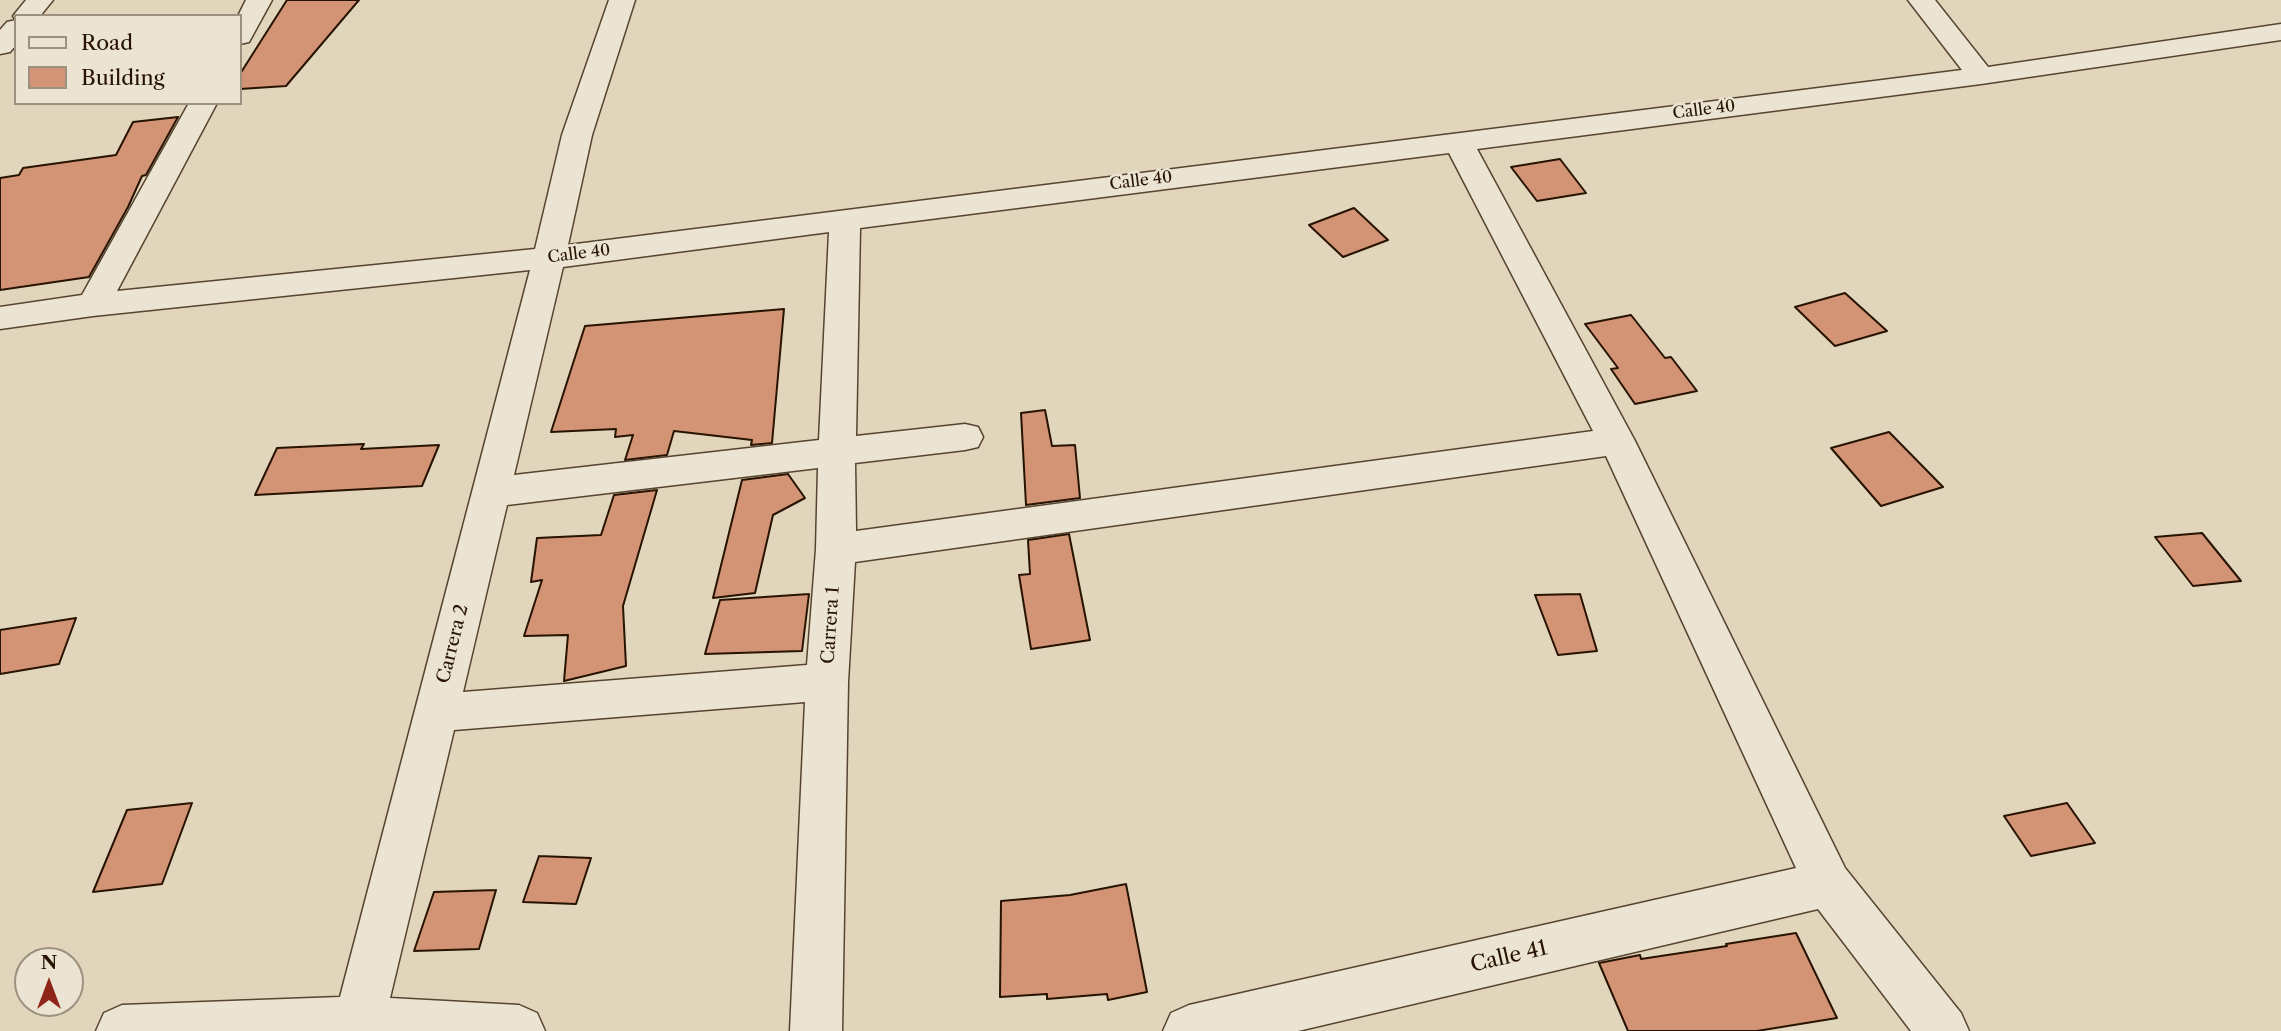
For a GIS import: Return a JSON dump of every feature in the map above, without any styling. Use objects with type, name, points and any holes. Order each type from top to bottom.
[{"type":"street","points":[[28,14],[40,0]]},
{"type":"street","points":[[242,32],[259,0]]},
{"type":"street","name":"Carrera 2","points":[[358,1026],[549,258],[580,122],[622,0]]},
{"type":"street","points":[[1922,0],[1981,76]]},
{"type":"street","points":[[0,46],[14,30]]},
{"type":"street","name":"Calle 40","points":[[0,318],[93,305],[549,258],[1981,76],[2281,32]]},
{"type":"street","points":[[93,305],[202,105]]},
{"type":"street","points":[[1458,141],[1617,441],[1828,884],[1943,1031]]},
{"type":"street","name":"Carrera 1","points":[[816,1031],[827,681],[836,549],[845,219]]},
{"type":"street","points":[[491,492],[965,437]]},
{"type":"street","points":[[836,549],[1617,441]]},
{"type":"street","points":[[435,713],[827,681]]},
{"type":"street","name":"Calle 41","points":[[1189,1031],[1828,884]]},
{"type":"street","points":[[122,1031],[358,1026],[519,1031]]},
{"type":"building","points":[[287,0],[359,0],[286,86],[242,89],[242,71]]},
{"type":"building","points":[[178,117],[146,175],[142,176],[89,277],[0,290],[0,178],[19,175],[23,168],[116,155],[133,122]]},
{"type":"building","points":[[1560,159],[1586,193],[1537,201],[1511,167]]},
{"type":"building","points":[[1354,208],[1388,240],[1343,257],[1309,225]]},
{"type":"building","points":[[1845,293],[1887,331],[1835,346],[1795,307]]},
{"type":"building","points":[[784,309],[772,443],[751,445],[752,440],[674,431],[667,455],[625,460],[633,435],[615,437],[616,429],[551,432],[585,326]]},
{"type":"building","points":[[1631,315],[1665,358],[1671,357],[1697,391],[1635,404],[1611,369],[1618,368],[1585,324]]},
{"type":"building","points":[[1045,410],[1052,446],[1075,445],[1080,498],[1026,505],[1021,413]]},
{"type":"building","points":[[1889,432],[1943,487],[1881,506],[1831,448]]},
{"type":"building","points":[[364,444],[361,449],[439,445],[422,486],[255,495],[277,448]]},
{"type":"building","points":[[788,474],[805,498],[773,515],[755,593],[713,598],[742,480]]},
{"type":"building","points":[[657,490],[623,606],[626,666],[564,681],[568,635],[524,636],[542,580],[531,582],[537,538],[601,535],[614,495]]},
{"type":"building","points":[[2202,533],[2241,581],[2193,586],[2155,537]]},
{"type":"building","points":[[1069,534],[1090,640],[1031,649],[1019,575],[1030,574],[1028,540]]},
{"type":"building","points":[[809,594],[802,651],[705,654],[720,600]]},
{"type":"building","points":[[1580,594],[1597,651],[1558,655],[1535,595]]},
{"type":"building","points":[[76,618],[59,664],[0,674],[0,630]]},
{"type":"building","points":[[192,803],[162,884],[93,892],[127,810]]},
{"type":"building","points":[[2067,803],[2095,843],[2031,856],[2004,816]]},
{"type":"building","points":[[539,856],[591,858],[576,904],[523,902]]},
{"type":"building","points":[[1126,884],[1147,992],[1108,1000],[1107,994],[1047,999],[1047,994],[1000,997],[1001,901],[1070,895]]},
{"type":"building","points":[[496,890],[479,949],[414,951],[434,892]]},
{"type":"building","points":[[1796,933],[1837,1018],[1757,1031],[1628,1031],[1599,963],[1640,955],[1641,959],[1727,946],[1726,944]]}]
